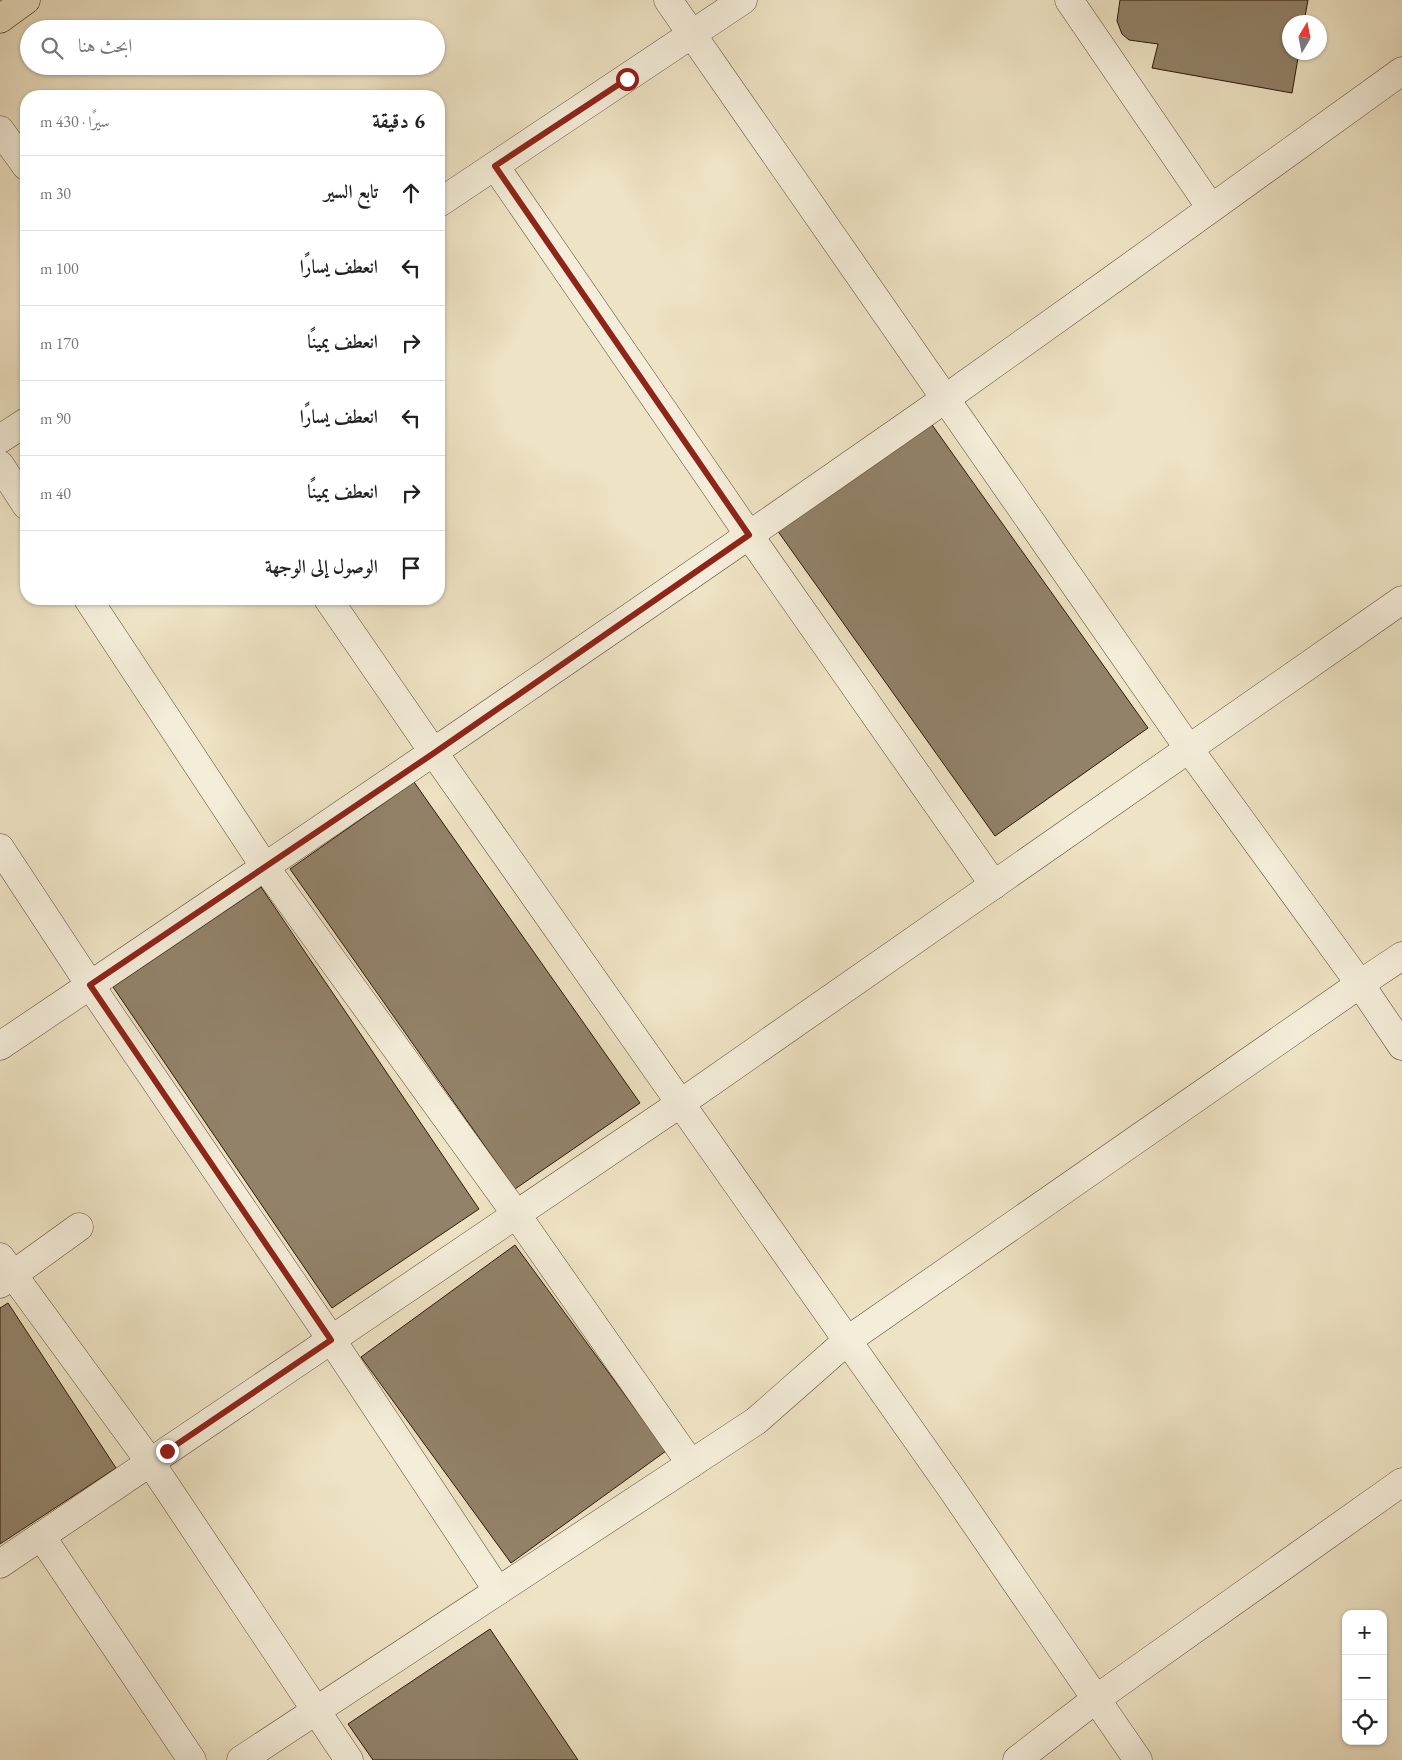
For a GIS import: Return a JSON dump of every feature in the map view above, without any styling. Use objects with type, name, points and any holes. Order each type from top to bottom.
[{"type":"main road","points":[[0,19],[26,0]]},
{"type":"street","points":[[668,0],[1189,749],[1360,984],[1402,1046]]},
{"type":"street","points":[[445,199],[743,0]]},
{"type":"street","points":[[1069,0],[1210,208]]},
{"type":"street","points":[[0,1046],[434,753],[749,535],[945,398],[1402,71]]},
{"type":"street","points":[[0,130],[20,158]]},
{"type":"street","points":[[495,166],[749,535],[994,885]]},
{"type":"street","points":[[0,439],[20,426]]},
{"type":"street","points":[[0,465],[20,496]]},
{"type":"street","points":[[0,1564],[681,1103],[1402,600]]},
{"type":"street","points":[[92,605],[265,867],[516,1214],[691,1464]]},
{"type":"street","points":[[332,605],[434,753],[848,1340],[1138,1760]]},
{"type":"street","points":[[0,848],[90,985],[331,1340],[498,1591]]},
{"type":"street","points":[[240,1760],[756,1421],[848,1340],[1402,956]]},
{"type":"street","points":[[79,1227],[4,1272],[150,1462],[349,1760]]},
{"type":"street","points":[[1017,1760],[1096,1699],[1402,1482]]},
{"type":"street","points":[[41,1536],[192,1760]]},
{"type":"building","points":[[1120,0],[1308,0],[1305,15],[1282,15],[1282,60],[1298,60],[1292,93],[1152,68],[1158,44],[1129,40],[1122,34],[1117,21]]},
{"type":"building","points":[[930,422],[1148,728],[995,836],[777,530]]},
{"type":"building","points":[[414,782],[640,1103],[515,1189],[290,869]]},
{"type":"building","points":[[261,887],[479,1209],[332,1308],[113,987]]},
{"type":"building","points":[[515,1245],[666,1451],[511,1563],[361,1357]]},
{"type":"building","points":[[8,1303],[116,1468],[0,1544],[0,1308]]},
{"type":"building","points":[[490,1629],[578,1760],[373,1760],[348,1724]]},
{"type":"route","points":[[167,1451],[331,1340],[90,985],[434,753],[749,535],[495,166],[627,79]]}]
